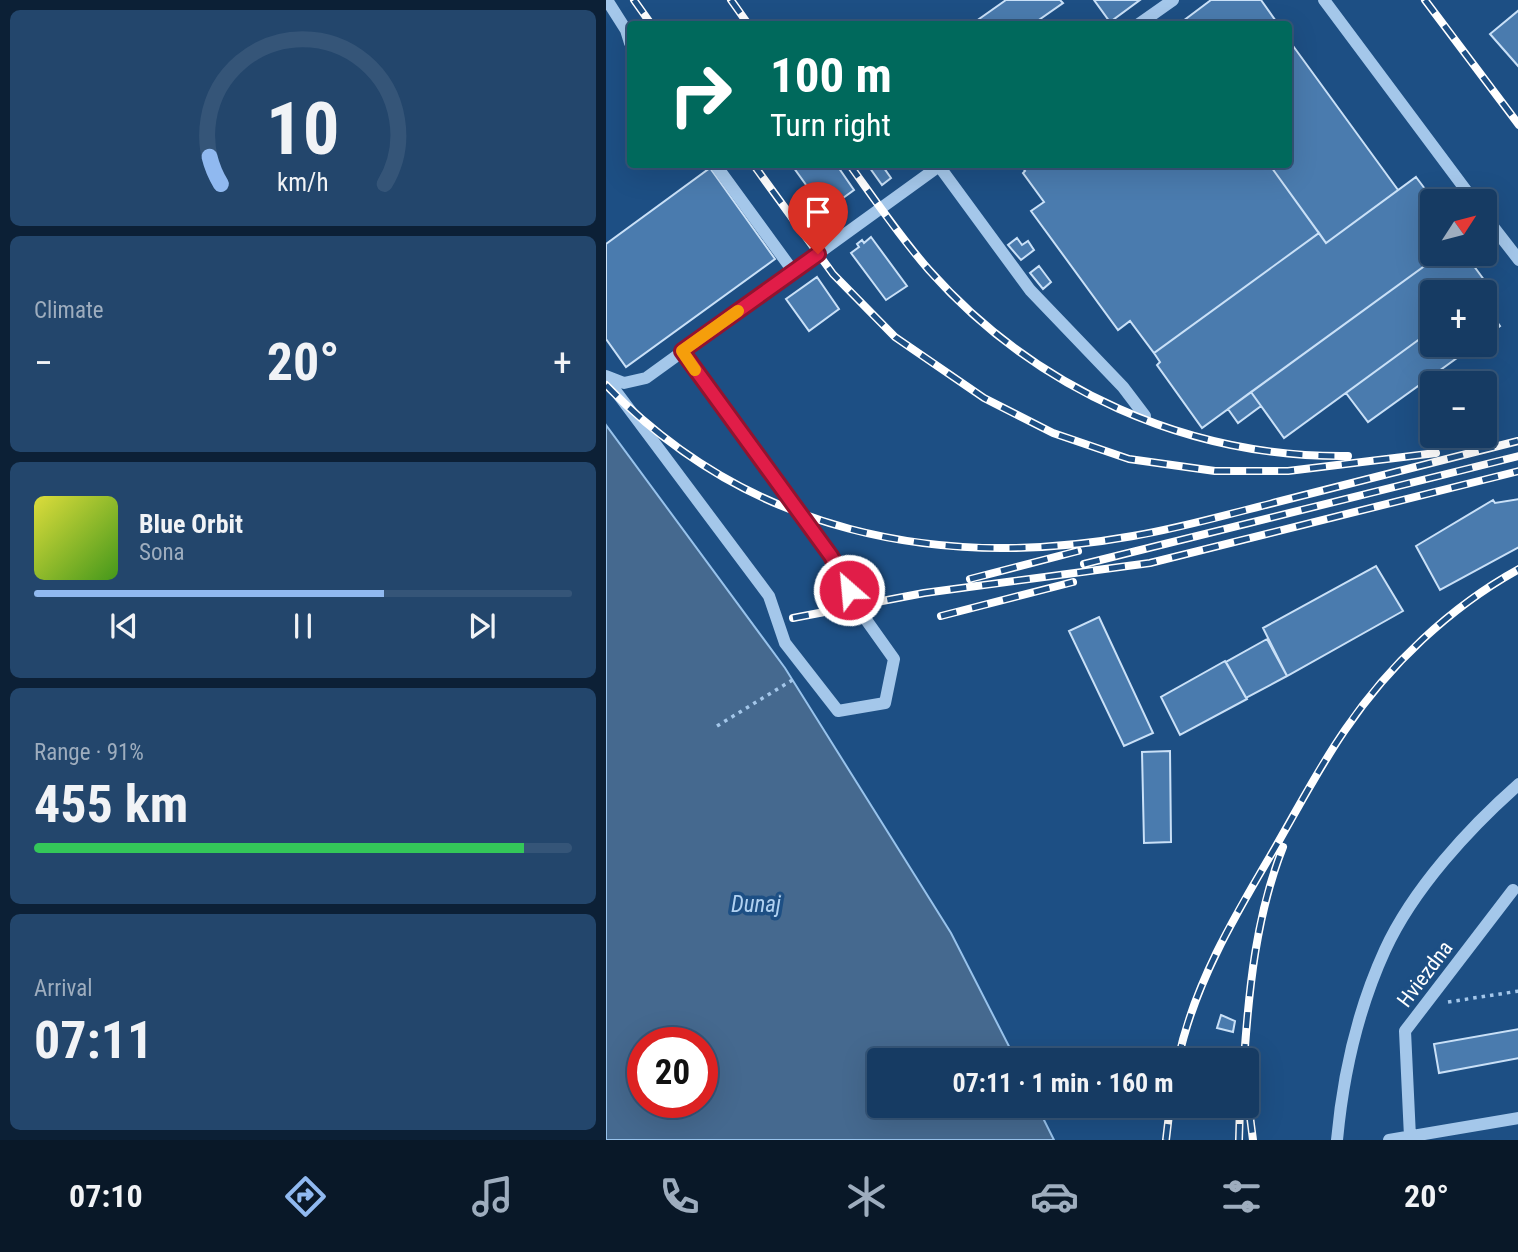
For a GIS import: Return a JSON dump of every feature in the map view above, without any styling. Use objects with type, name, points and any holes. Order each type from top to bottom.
[{"type":"street","points":[[607,0],[627,33]]},
{"type":"street","points":[[1143,21],[1173,0]]},
{"type":"street","points":[[1324,0],[1465,189]]},
{"type":"street","points":[[718,168],[793,271]]},
{"type":"street","points":[[606,377],[624,383],[646,378],[937,168]]},
{"type":"street","points":[[943,168],[1030,290],[1123,387],[1145,416]]},
{"type":"street","points":[[1497,232],[1518,260]]},
{"type":"street","points":[[606,377],[769,596],[785,643],[838,711],[885,703],[894,659],[857,607],[831,556],[682,351]]},
{"type":"street","points":[[1337,1140],[1340,1110],[1358,1023],[1386,948],[1417,897],[1456,846],[1518,784]]},
{"type":"street","name":"Hviezdna","points":[[1410,1136],[1405,1031],[1513,890]]},
{"type":"street","points":[[1389,1140],[1410,1136],[1446,1135],[1518,1118]]},
{"type":"path","points":[[717,726],[807,671]]},
{"type":"path","points":[[1424,1006],[1518,991]]},
{"type":"water","name":"Dunaj","points":[[606,425],[785,668],[951,933],[1010,1048],[867,1048],[867,1118],[1043,1118],[1054,1140],[606,1140]]},
{"type":"building","points":[[1006,0],[1060,0],[1063,3],[1037,21],[976,21]]},
{"type":"building","points":[[1094,0],[1140,0],[1111,21]]},
{"type":"building","points":[[1211,0],[1261,0],[1276,21],[1183,21]]},
{"type":"building","points":[[1519,10],[1519,67],[1490,34]]},
{"type":"building","points":[[1292,44],[1398,190],[1326,243],[1272,168],[1292,168]]},
{"type":"building","points":[[710,168],[775,259],[626,367],[606,339],[606,244]]},
{"type":"building","points":[[794,168],[839,168],[854,190],[825,211]]},
{"type":"building","points":[[870,168],[884,168],[891,178],[882,185]]},
{"type":"building","points":[[1023,168],[1272,168],[1319,233],[1154,353],[1130,321],[1118,330],[1031,211],[1044,202],[1023,173]]},
{"type":"building","points":[[1416,177],[1425,189],[1420,189],[1420,266],[1425,266],[1202,428],[1157,365],[1160,362],[1154,353],[1319,233],[1326,243]]},
{"type":"building","points":[[871,237],[907,286],[886,300],[851,253],[859,247],[857,244],[862,240],[864,243]]},
{"type":"building","points":[[1017,238],[1022,245],[1028,241],[1034,250],[1021,260],[1008,245]]},
{"type":"building","points":[[1039,266],[1051,282],[1043,289],[1030,273]]},
{"type":"building","points":[[1424,266],[1474,266],[1484,280],[1420,280],[1420,339],[1284,438],[1251,392]]},
{"type":"building","points":[[817,277],[839,309],[809,331],[786,299]]},
{"type":"building","points":[[1420,339],[1420,357],[1458,357],[1439,371],[1420,371],[1420,385],[1368,422],[1346,393]]},
{"type":"building","points":[[1251,392],[1261,406],[1238,423],[1228,409]]},
{"type":"building","points":[[1519,499],[1519,547],[1440,590],[1416,546],[1493,500],[1495,503]]},
{"type":"building","points":[[1376,566],[1403,611],[1287,676],[1263,628]]},
{"type":"building","points":[[1099,617],[1153,733],[1124,746],[1069,631]]},
{"type":"building","points":[[1267,639],[1287,676],[1246,698],[1226,662]]},
{"type":"building","points":[[1225,661],[1247,699],[1180,735],[1161,697]]},
{"type":"building","points":[[1170,751],[1171,842],[1144,843],[1142,752]]},
{"type":"building","points":[[1221,1015],[1235,1021],[1233,1032],[1217,1028]]},
{"type":"building","points":[[1519,1029],[1519,1058],[1439,1073],[1434,1044]]},
{"type":"railway","points":[[634,0],[649,21]]},
{"type":"railway","points":[[731,0],[746,21]]},
{"type":"railway","points":[[1425,0],[1519,125]]},
{"type":"railway","points":[[756,168],[833,274],[895,337],[984,398],[1053,433],[1129,459],[1215,471],[1288,471],[1436,453]]},
{"type":"railway","points":[[852,168],[918,257],[971,313],[1017,350],[1066,382],[1119,409],[1173,430],[1230,445],[1288,454],[1348,456]]},
{"type":"railway","points":[[606,385],[661,435],[721,476],[783,507],[849,529],[918,542],[988,548],[1060,546],[1151,533],[1518,441]]},
{"type":"railway","points":[[1084,564],[1519,456]]},
{"type":"railway","points":[[793,618],[924,593],[1150,563],[1519,471]]},
{"type":"railway","points":[[970,579],[1078,551]]},
{"type":"railway","points":[[1181,1048],[1194,1005],[1216,953],[1307,791],[1345,730],[1381,683],[1423,639],[1469,601],[1519,569]]},
{"type":"railway","points":[[941,616],[1073,582]]},
{"type":"railway","points":[[1245,1048],[1251,979],[1260,926],[1283,847]]},
{"type":"railway","points":[[1166,1140],[1169,1118]]},
{"type":"railway","points":[[1239,1140],[1240,1118]]},
{"type":"railway","points":[[1250,1118],[1253,1140]]},
{"type":"slow traffic","points":[[695,370],[682,351],[738,311]]},
{"type":"route","points":[[818,254],[682,351],[831,556],[849,590]]}]
